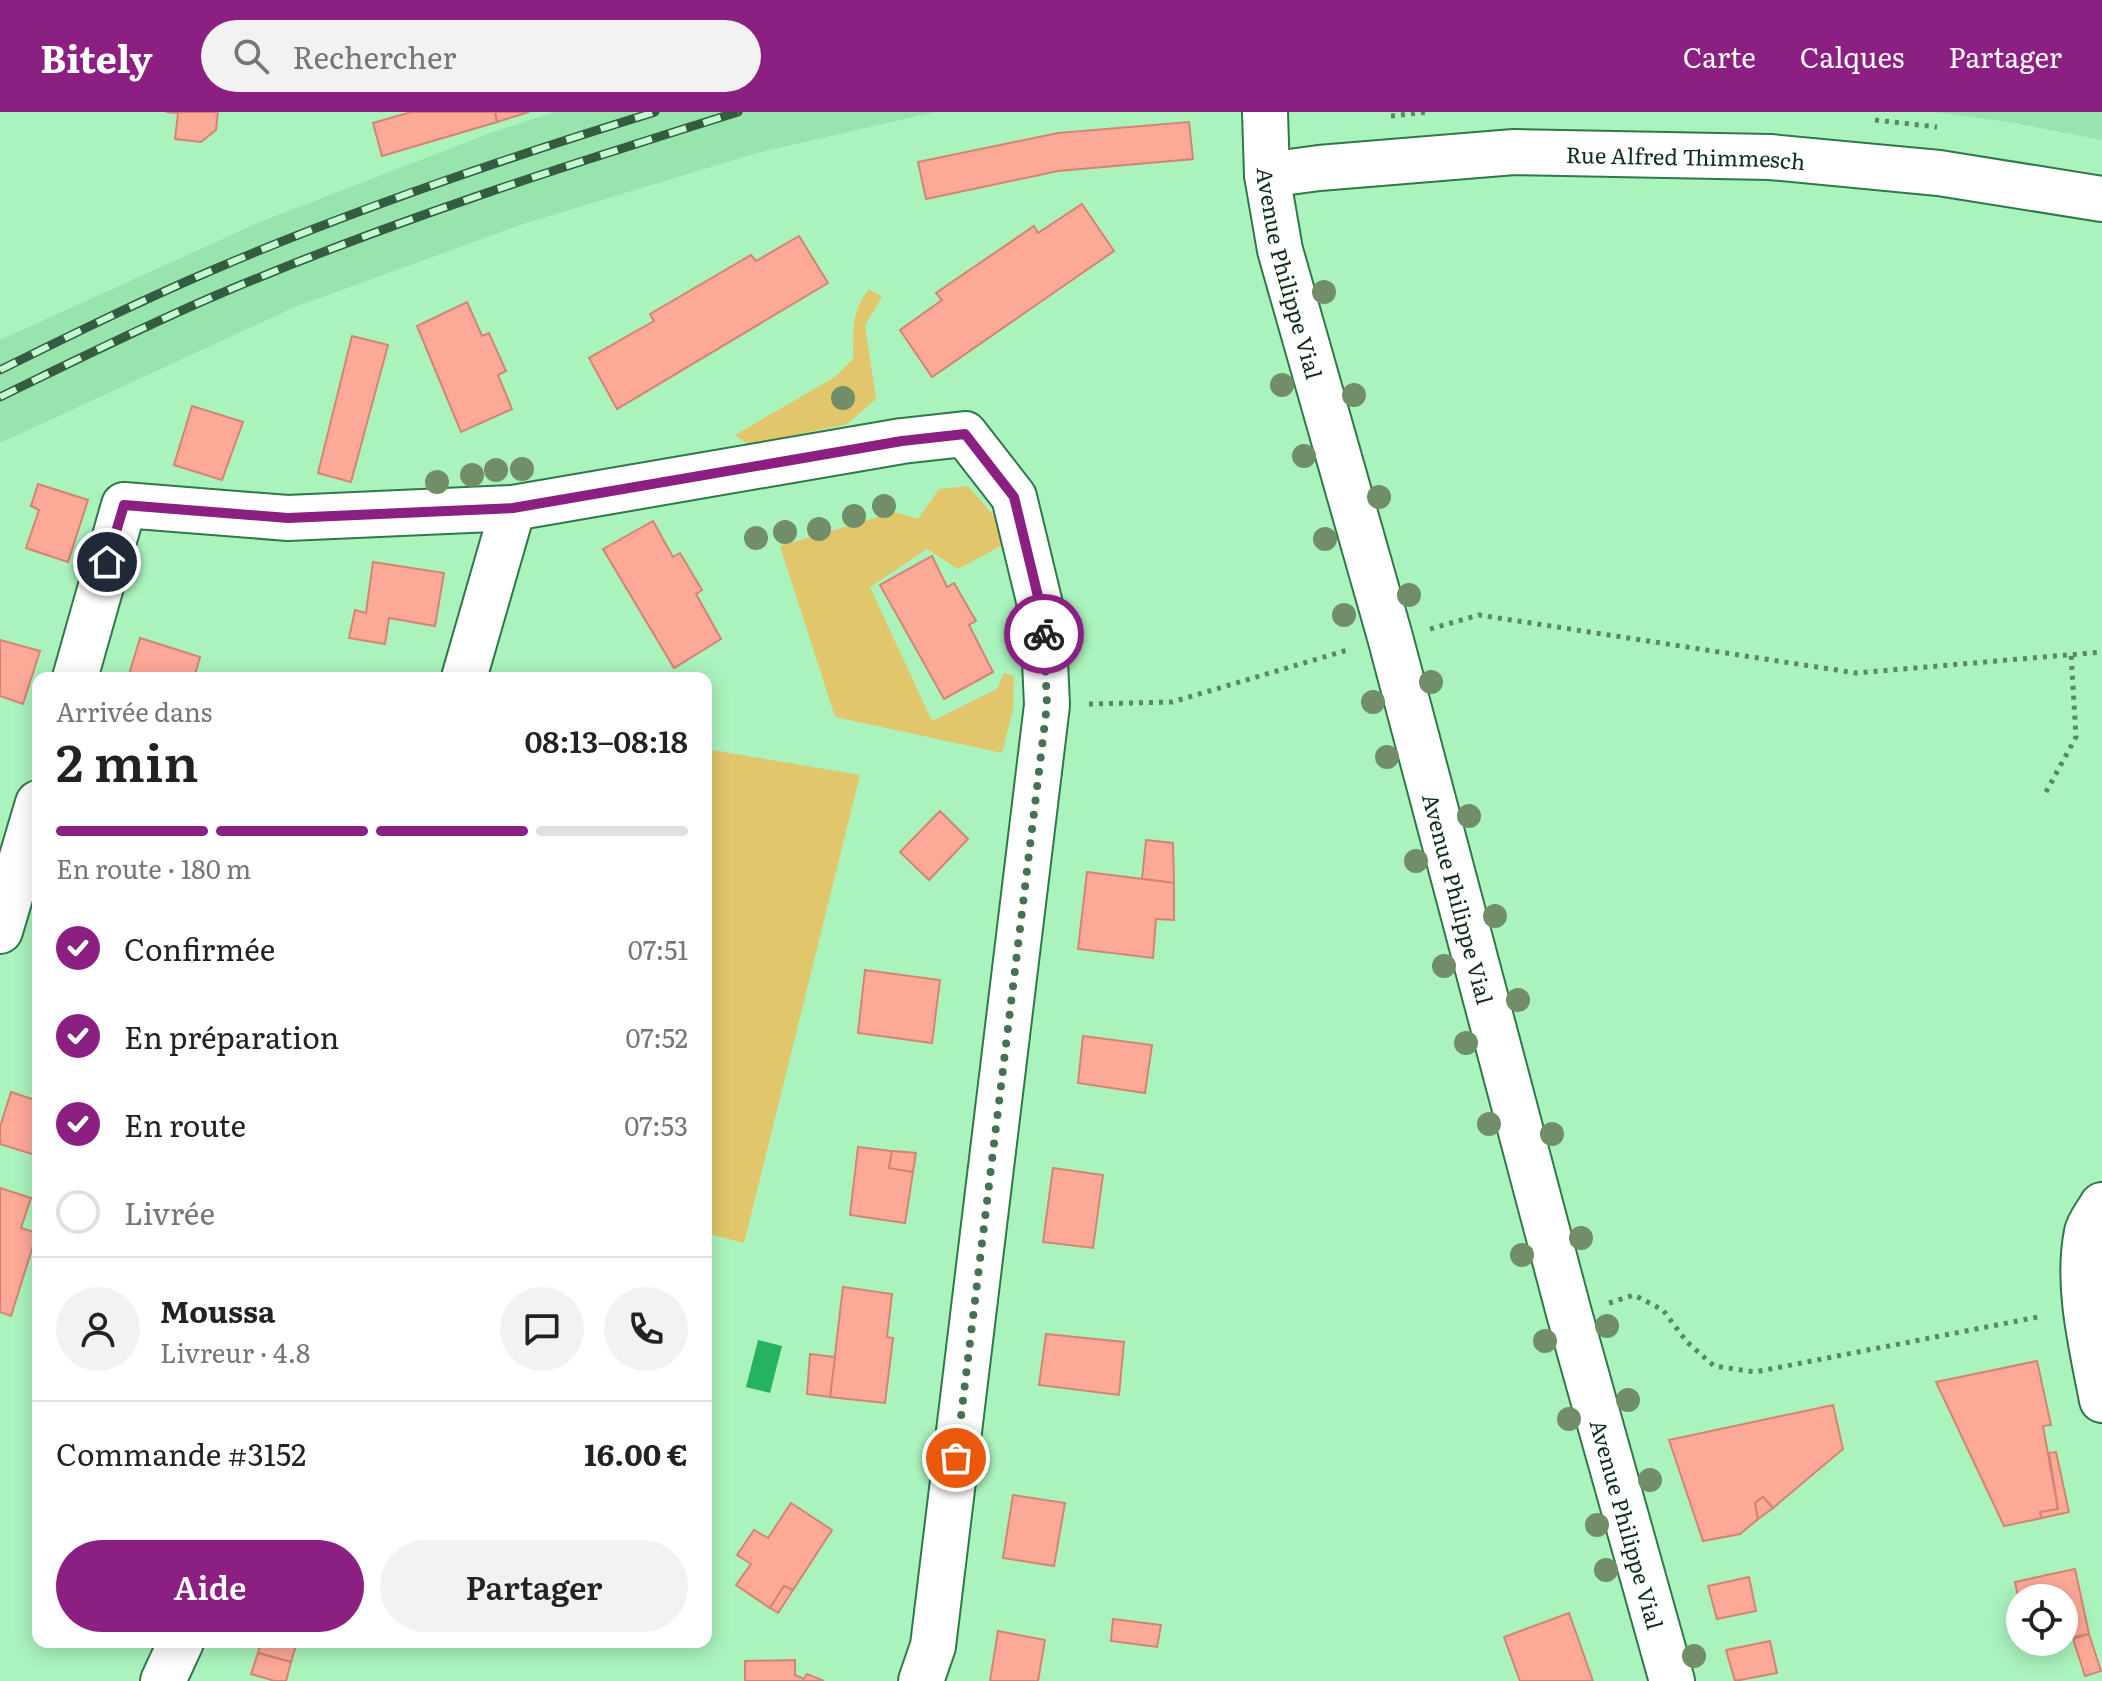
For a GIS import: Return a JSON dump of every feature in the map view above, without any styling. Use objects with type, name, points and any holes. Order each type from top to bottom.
[{"type":"street","name":"Avenue Philippe Vial","points":[[1265,112],[1267,175],[1280,250],[1390,637],[1569,1313],[1672,1681]]},
{"type":"street","name":"Rue Alfred Thimmesch","points":[[1267,175],[1514,152],[1770,157],[1939,173],[2102,199]]},
{"type":"street","points":[[77,672],[124,505],[288,518],[513,508],[887,443],[965,434],[1014,497],[1043,617],[1047,705],[933,1646],[921,1681]]},
{"type":"street","points":[[466,672],[513,508]]},
{"type":"street","points":[[0,931],[32,823]]},
{"type":"street","points":[[2102,1205],[2087,1229],[2083,1279],[2090,1340],[2102,1400]]},
{"type":"street","points":[[163,1681],[178,1648]]},
{"type":"path","points":[[1047,705],[1172,702],[1390,637],[1479,615],[1856,673],[2102,652]]},
{"type":"path","points":[[2046,792],[2076,737],[2071,653]]},
{"type":"path","points":[[1569,1313],[1634,1295],[1663,1310],[1687,1342],[1714,1366],[1755,1372],[2087,1307]]},
{"type":"shaded area","points":[[555,112],[935,112],[757,153],[526,223],[295,307],[0,443],[0,340],[260,222],[490,133]]},
{"type":"shaded area","points":[[1932,112],[2102,112],[2102,140],[2009,122]]},
{"type":"shaded area","points":[[869,289],[882,297],[865,325],[876,399],[847,424],[749,445],[735,435],[835,377],[853,359],[856,314]]},
{"type":"shaded area","points":[[968,486],[1014,539],[958,569],[927,549],[870,587],[932,721],[997,689],[1004,673],[1014,676],[1013,709],[1002,753],[835,717],[780,546],[895,512],[918,519],[939,489]]},
{"type":"shaded area","points":[[712,750],[860,775],[744,1243],[712,1235]]},
{"type":"shaded area","points":[[758,1340],[782,1346],[770,1393],[746,1387]]},
{"type":"building","points":[[166,112],[218,112],[216,130],[201,142],[175,139],[178,113]]},
{"type":"building","points":[[411,112],[495,112],[497,122],[382,156],[373,123]]},
{"type":"building","points":[[495,112],[529,112],[497,122]]},
{"type":"building","points":[[1189,122],[1193,159],[1058,171],[926,199],[918,162],[1058,133]]},
{"type":"building","points":[[1082,204],[1114,251],[932,377],[900,330],[942,300],[936,293],[1034,226],[1038,233]]},
{"type":"building","points":[[799,236],[828,283],[617,409],[589,358],[654,321],[650,314],[751,255],[756,261]]},
{"type":"building","points":[[467,302],[482,336],[489,333],[506,371],[498,375],[512,409],[461,432],[417,326]]},
{"type":"building","points":[[352,336],[388,345],[351,482],[318,473]]},
{"type":"building","points":[[192,406],[243,422],[222,480],[174,465]]},
{"type":"building","points":[[38,484],[88,500],[68,562],[26,548],[39,510],[31,506]]},
{"type":"building","points":[[653,521],[673,557],[680,553],[702,590],[696,594],[721,639],[674,668],[603,549]]},
{"type":"building","points":[[932,556],[947,587],[954,583],[976,621],[969,625],[993,672],[944,699],[880,585]]},
{"type":"building","points":[[373,562],[444,573],[435,626],[389,618],[385,644],[349,638],[355,610],[366,613]]},
{"type":"building","points":[[140,638],[200,657],[196,672],[130,672]]},
{"type":"building","points":[[0,640],[40,651],[23,704],[0,696]]},
{"type":"building","points":[[940,811],[968,839],[929,880],[900,852]]},
{"type":"building","points":[[1146,840],[1173,843],[1174,883],[1142,879]]},
{"type":"building","points":[[1087,872],[1174,883],[1174,920],[1156,919],[1153,958],[1078,949]]},
{"type":"building","points":[[865,970],[940,980],[932,1043],[858,1033]]},
{"type":"building","points":[[1083,1036],[1152,1045],[1145,1093],[1078,1083]]},
{"type":"building","points":[[11,1092],[32,1099],[32,1154],[0,1144],[0,1127]]},
{"type":"building","points":[[858,1147],[892,1151],[889,1168],[913,1172],[905,1223],[850,1215]]},
{"type":"building","points":[[892,1151],[916,1153],[913,1172],[889,1168]]},
{"type":"building","points":[[1053,1168],[1103,1175],[1093,1248],[1043,1242]]},
{"type":"building","points":[[0,1188],[31,1198],[21,1228],[32,1231],[32,1249],[11,1316],[0,1312]]},
{"type":"building","points":[[843,1287],[892,1294],[887,1337],[893,1338],[885,1403],[830,1397]]},
{"type":"building","points":[[1046,1334],[1124,1342],[1119,1395],[1039,1385]]},
{"type":"building","points":[[810,1354],[835,1357],[830,1397],[807,1394]]},
{"type":"building","points":[[2037,1361],[2051,1425],[2043,1426],[2058,1509],[2040,1512],[2042,1518],[2004,1526],[1936,1382]]},
{"type":"building","points":[[1833,1405],[1843,1449],[1773,1508],[1763,1497],[1755,1503],[1758,1519],[1740,1534],[1703,1541],[1669,1440]]},
{"type":"building","points":[[2056,1452],[2069,1512],[2042,1518],[2040,1512],[2058,1509],[2049,1453]]},
{"type":"building","points":[[1013,1495],[1065,1503],[1054,1566],[1003,1558]]},
{"type":"building","points":[[1763,1497],[1773,1508],[1758,1519],[1755,1503]]},
{"type":"building","points":[[791,1503],[832,1530],[793,1590],[784,1586],[770,1608],[736,1585],[751,1564],[737,1555],[754,1530],[768,1538]]},
{"type":"building","points":[[2075,1569],[2089,1634],[2078,1636],[2078,1584],[2015,1582]]},
{"type":"building","points":[[1749,1577],[1756,1611],[1717,1619],[1708,1586]]},
{"type":"building","points":[[784,1586],[793,1590],[778,1613],[770,1608]]},
{"type":"building","points":[[1569,1613],[1593,1681],[1520,1681],[1504,1637]]},
{"type":"building","points":[[1113,1619],[1161,1625],[1157,1647],[1111,1641]]},
{"type":"building","points":[[998,1631],[1045,1640],[1038,1681],[990,1681]]},
{"type":"building","points":[[2089,1634],[2101,1671],[2085,1676],[2078,1654],[2078,1637]]},
{"type":"building","points":[[1770,1641],[1777,1673],[1735,1681],[1726,1650]]},
{"type":"building","points":[[259,1648],[295,1648],[291,1662],[258,1653]]},
{"type":"building","points":[[258,1653],[291,1662],[286,1681],[251,1674]]},
{"type":"building","points":[[795,1660],[795,1675],[804,1679],[807,1674],[824,1681],[745,1681],[745,1661]]},
{"type":"railway","points":[[0,370],[161,293],[323,225],[488,166],[655,112]]},
{"type":"railway","points":[[0,397],[196,304],[287,266],[543,174],[738,112]]},
{"type":"way so far","points":[[956,1458],[1047,705],[1044,634]]},
{"type":"route","points":[[107,562],[124,505],[288,518],[513,508],[902,441],[965,434],[1014,497],[1043,617],[1044,634]]}]
